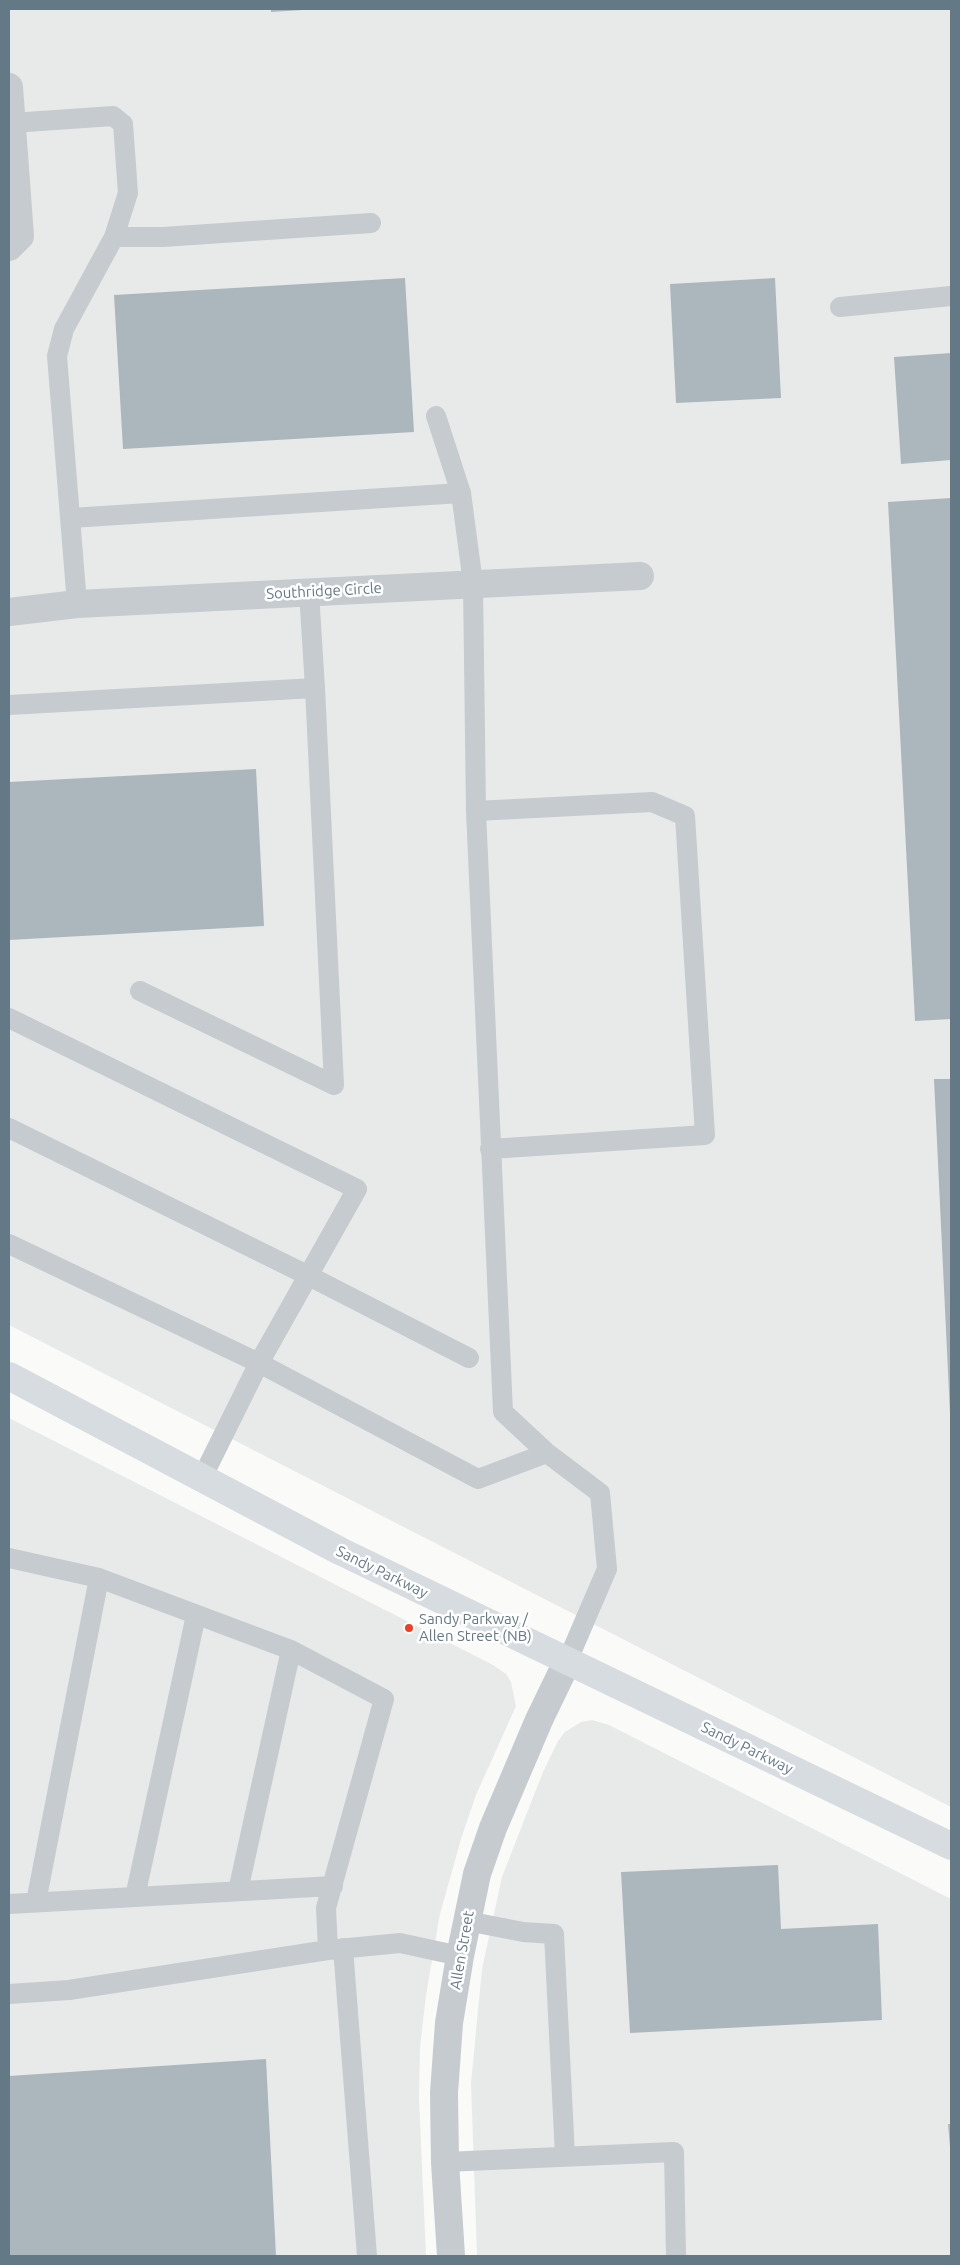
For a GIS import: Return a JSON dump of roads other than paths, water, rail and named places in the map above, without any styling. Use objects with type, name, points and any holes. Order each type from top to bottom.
[{"type":"main road","name":"Sandy Parkway","points":[[9,1376],[340,1551],[951,1846]]},
{"type":"street","points":[[9,87],[20,236],[9,247]]},
{"type":"street","name":"Southridge Circle","points":[[9,612],[77,604],[640,576]]},
{"type":"street","name":"Allen Street","points":[[451,2256],[445,2162],[444,2093],[447,2049],[460,1956],[477,1874],[493,1828],[539,1720],[567,1662]]},
{"type":"lane","points":[[12,123],[113,116],[123,124],[128,193],[114,237],[64,329],[57,356],[77,604]]},
{"type":"lane","points":[[114,237],[163,237],[371,223]]},
{"type":"lane","points":[[840,307],[951,296]]},
{"type":"lane","points":[[436,416],[461,493],[473,583],[476,811],[503,1412],[547,1453],[600,1494],[603,1522],[607,1569],[567,1662]]},
{"type":"lane","points":[[71,518],[461,493]]},
{"type":"lane","points":[[140,991],[334,1085],[309,592]]},
{"type":"lane","points":[[9,706],[315,688]]},
{"type":"lane","points":[[476,811],[652,802],[685,816],[705,1135],[490,1149]]},
{"type":"lane","points":[[9,1018],[358,1189],[259,1363],[202,1478]]},
{"type":"lane","points":[[9,1128],[309,1276],[469,1358]]},
{"type":"lane","points":[[9,1244],[259,1363],[478,1479],[547,1453]]},
{"type":"lane","points":[[9,1558],[99,1578],[291,1650],[384,1699],[326,1908],[336,1949],[367,2256]]},
{"type":"lane","points":[[36,1902],[99,1578]]},
{"type":"lane","points":[[135,1897],[196,1615]]},
{"type":"lane","points":[[238,1891],[291,1650]]},
{"type":"lane","points":[[9,1904],[333,1886]]},
{"type":"lane","points":[[467,1921],[522,1932],[554,1934],[564,2156]]},
{"type":"lane","points":[[9,1994],[69,1990],[336,1949],[400,1942],[460,1956]]},
{"type":"lane","points":[[445,2162],[674,2152],[676,2256]]},
{"type":"place","name":"Sandy Parkway / Allen Street (NB)","points":[[409,1628]]}]
